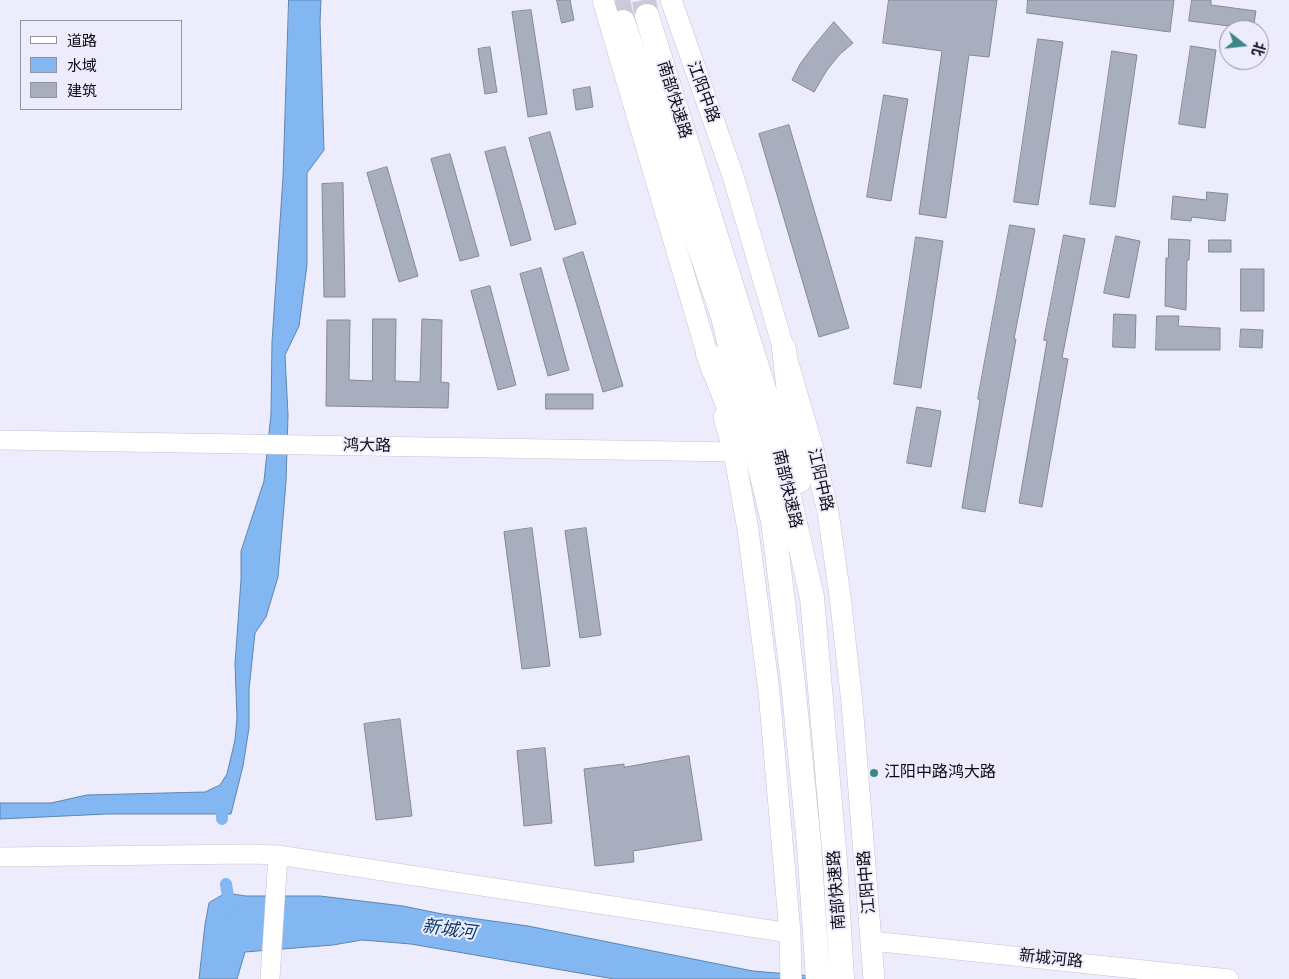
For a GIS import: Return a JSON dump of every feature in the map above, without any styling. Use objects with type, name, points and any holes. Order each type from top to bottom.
[{"type":"highway","name":"南部快速路","points":[[608,9],[723,317],[773,521],[793,683],[808,835],[817,972]]},
{"type":"highway","name":"南部快速路","points":[[647,16],[764,389],[812,597],[835,861],[842,972]]},
{"type":"highway","points":[[784,349],[812,597]]},
{"type":"highway","points":[[708,354],[773,521]]},
{"type":"main road","name":"江阳中路","points":[[671,0],[733,176],[813,449],[828,512],[852,703],[874,977]]},
{"type":"main road","points":[[608,9],[708,354],[734,452],[748,530],[769,691],[790,933],[791,971]]},
{"type":"street","name":"鸿大路","points":[[0,440],[734,452]]},
{"type":"street","points":[[0,857],[278,855],[790,933]]},
{"type":"street","points":[[271,971],[278,855]]},
{"type":"street","name":"新城河路","points":[[872,941],[1229,979]]},
{"type":"water","points":[[289,0],[321,0],[324,150],[307,173],[307,265],[299,326],[285,355],[288,415],[286,482],[278,577],[266,617],[255,633],[249,689],[249,728],[243,766],[231,814],[107,814],[0,819],[0,803],[51,803],[87,795],[205,792],[220,785],[227,774],[235,740],[237,718],[235,664],[241,580],[241,551],[264,481],[271,414],[272,342],[283,177]]},
{"type":"water","name":"新城河","points":[[226,893],[246,896],[320,896],[403,906],[442,914],[528,926],[753,971],[847,979],[614,979],[411,944],[362,940],[333,945],[245,952],[237,979],[199,979],[209,903]]},
{"type":"building","points":[[557,0],[570,0],[574,20],[562,23]]},
{"type":"building","points":[[889,0],[997,0],[989,57],[969,55],[946,218],[919,214],[942,51],[883,43]]},
{"type":"building","points":[[1028,0],[1174,0],[1170,32],[1027,13]]},
{"type":"building","points":[[1192,0],[1211,0],[1211,5],[1256,11],[1254,20],[1219,20],[1219,25],[1189,21]]},
{"type":"building","points":[[531,10],[547,114],[528,117],[512,12]]},
{"type":"building","points":[[834,22],[853,43],[839,55],[827,70],[814,92],[792,80],[800,64]]},
{"type":"building","points":[[1038,39],[1063,42],[1038,205],[1014,202]]},
{"type":"building","points":[[1191,46],[1216,50],[1205,128],[1179,124]]},
{"type":"building","points":[[490,47],[497,92],[485,94],[478,49]]},
{"type":"building","points":[[1112,51],[1137,55],[1115,207],[1090,204]]},
{"type":"building","points":[[590,87],[593,107],[576,110],[573,90]]},
{"type":"building","points":[[884,95],[908,99],[891,201],[867,197]]},
{"type":"building","points":[[789,125],[849,328],[819,337],[759,134]]},
{"type":"building","points":[[550,132],[576,224],[555,230],[529,138]]},
{"type":"building","points":[[505,147],[531,240],[511,246],[485,152]]},
{"type":"building","points":[[450,154],[479,256],[460,261],[431,159]]},
{"type":"building","points":[[387,167],[418,276],[399,282],[367,173]]},
{"type":"building","points":[[343,183],[345,297],[324,297],[322,184]]},
{"type":"building","points":[[1207,192],[1228,194],[1225,221],[1192,217],[1191,221],[1171,219],[1173,196],[1206,200]]},
{"type":"building","points":[[1010,225],[1035,229],[1014,339],[1016,339],[985,512],[962,508],[980,400],[978,399]]},
{"type":"building","points":[[1064,235],[1085,239],[1062,358],[1068,359],[1042,507],[1019,503],[1047,341],[1044,340]]},
{"type":"building","points":[[1116,236],[1140,241],[1129,298],[1104,293]]},
{"type":"building","points":[[916,237],[943,241],[921,388],[894,384]]},
{"type":"building","points":[[1169,239],[1190,240],[1189,260],[1187,260],[1186,310],[1165,306],[1166,258],[1168,258]]},
{"type":"building","points":[[1209,240],[1231,240],[1231,252],[1209,252]]},
{"type":"building","points":[[583,252],[623,386],[603,392],[563,259]]},
{"type":"building","points":[[541,268],[569,370],[548,376],[520,274]]},
{"type":"building","points":[[1241,269],[1264,269],[1264,311],[1241,311]]},
{"type":"building","points":[[490,286],[516,385],[498,390],[471,291]]},
{"type":"building","points":[[1114,314],[1136,315],[1135,348],[1113,347]]},
{"type":"building","points":[[1157,316],[1179,316],[1178,326],[1220,328],[1220,350],[1156,350]]},
{"type":"building","points":[[373,319],[396,319],[395,381],[420,382],[422,319],[442,320],[441,382],[449,383],[448,408],[326,406],[327,320],[350,320],[349,380],[372,381]]},
{"type":"building","points":[[1241,329],[1263,330],[1262,348],[1240,347]]},
{"type":"building","points":[[546,394],[593,394],[593,409],[546,409]]},
{"type":"building","points":[[917,407],[941,411],[931,467],[907,463]]},
{"type":"building","points":[[532,528],[550,666],[522,669],[504,532]]},
{"type":"building","points":[[586,528],[601,635],[580,638],[565,531]]},
{"type":"building","points":[[400,719],[412,816],[376,820],[364,724]]},
{"type":"building","points":[[545,748],[552,823],[524,826],[517,751]]},
{"type":"building","points":[[689,756],[702,840],[633,851],[634,862],[595,866],[584,769],[624,764],[624,767]]},
{"type":"waterway","points":[[226,884],[230,909]]},
{"type":"tunnel","points":[[618,0],[623,22]]},
{"type":"tunnel","points":[[644,0],[647,16]]},
{"type":"place","name":"江阳中路鸿大路","points":[[874,773]]}]
